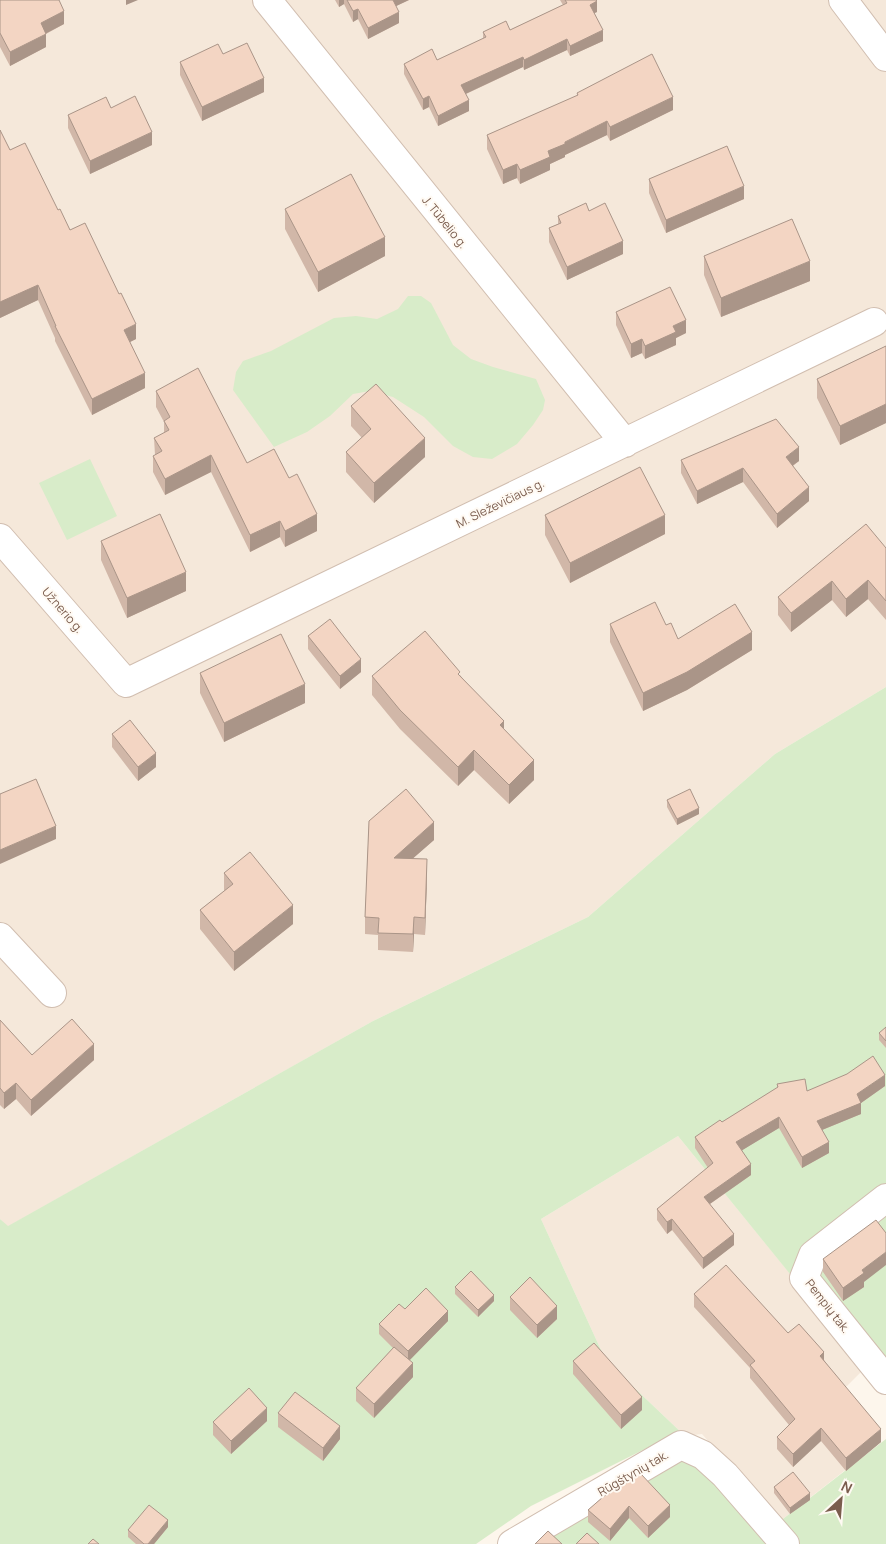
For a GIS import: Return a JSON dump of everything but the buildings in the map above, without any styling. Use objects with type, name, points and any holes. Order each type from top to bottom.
[{"type":"street","name":"J. Tūbelio g.","points":[[268,0],[464,246],[625,443]]},
{"type":"street","points":[[843,0],[886,57]]},
{"type":"street","name":"M. Sleževičiaus g.","points":[[126,683],[874,322]]},
{"type":"street","name":"Užnerio g.","points":[[0,538],[126,683]]},
{"type":"street","points":[[0,936],[52,993]]},
{"type":"street","name":"Pempių tak.","points":[[886,1198],[812,1254],[804,1278],[886,1380]]},
{"type":"street","name":"Rūgštynių tak.","points":[[512,1544],[680,1445],[703,1455],[725,1475],[784,1544]]},
{"type":"shaded area","points":[[0,0],[886,0],[886,687],[775,754],[588,917],[373,1021],[7,1227],[0,1219]]},
{"type":"shaded area","points":[[678,1136],[866,1367],[840,1393],[881,1442],[779,1522],[702,1434],[685,1436],[606,1361],[541,1219]]},
{"type":"green space","points":[[408,296],[421,296],[431,303],[453,345],[471,359],[536,379],[545,400],[543,410],[517,444],[492,459],[473,457],[453,446],[424,417],[393,397],[370,391],[353,394],[330,416],[307,432],[274,447],[233,390],[236,372],[243,361],[271,351],[334,318],[356,316],[377,319],[398,309]]},
{"type":"green space","points":[[90,459],[117,516],[67,540],[39,483]]},
{"type":"green space","points":[[886,687],[886,1186],[799,1254],[790,1274],[678,1136],[541,1219],[606,1361],[685,1436],[673,1435],[531,1506],[476,1544],[0,1544],[0,1219],[8,1226],[373,1021],[588,917],[775,754]]},
{"type":"green space","points":[[886,1210],[886,1365],[811,1277]]},
{"type":"green space","points":[[886,1439],[886,1544],[797,1544],[779,1522]]},
{"type":"green space","points":[[671,1458],[702,1465],[769,1544],[527,1544]]}]
